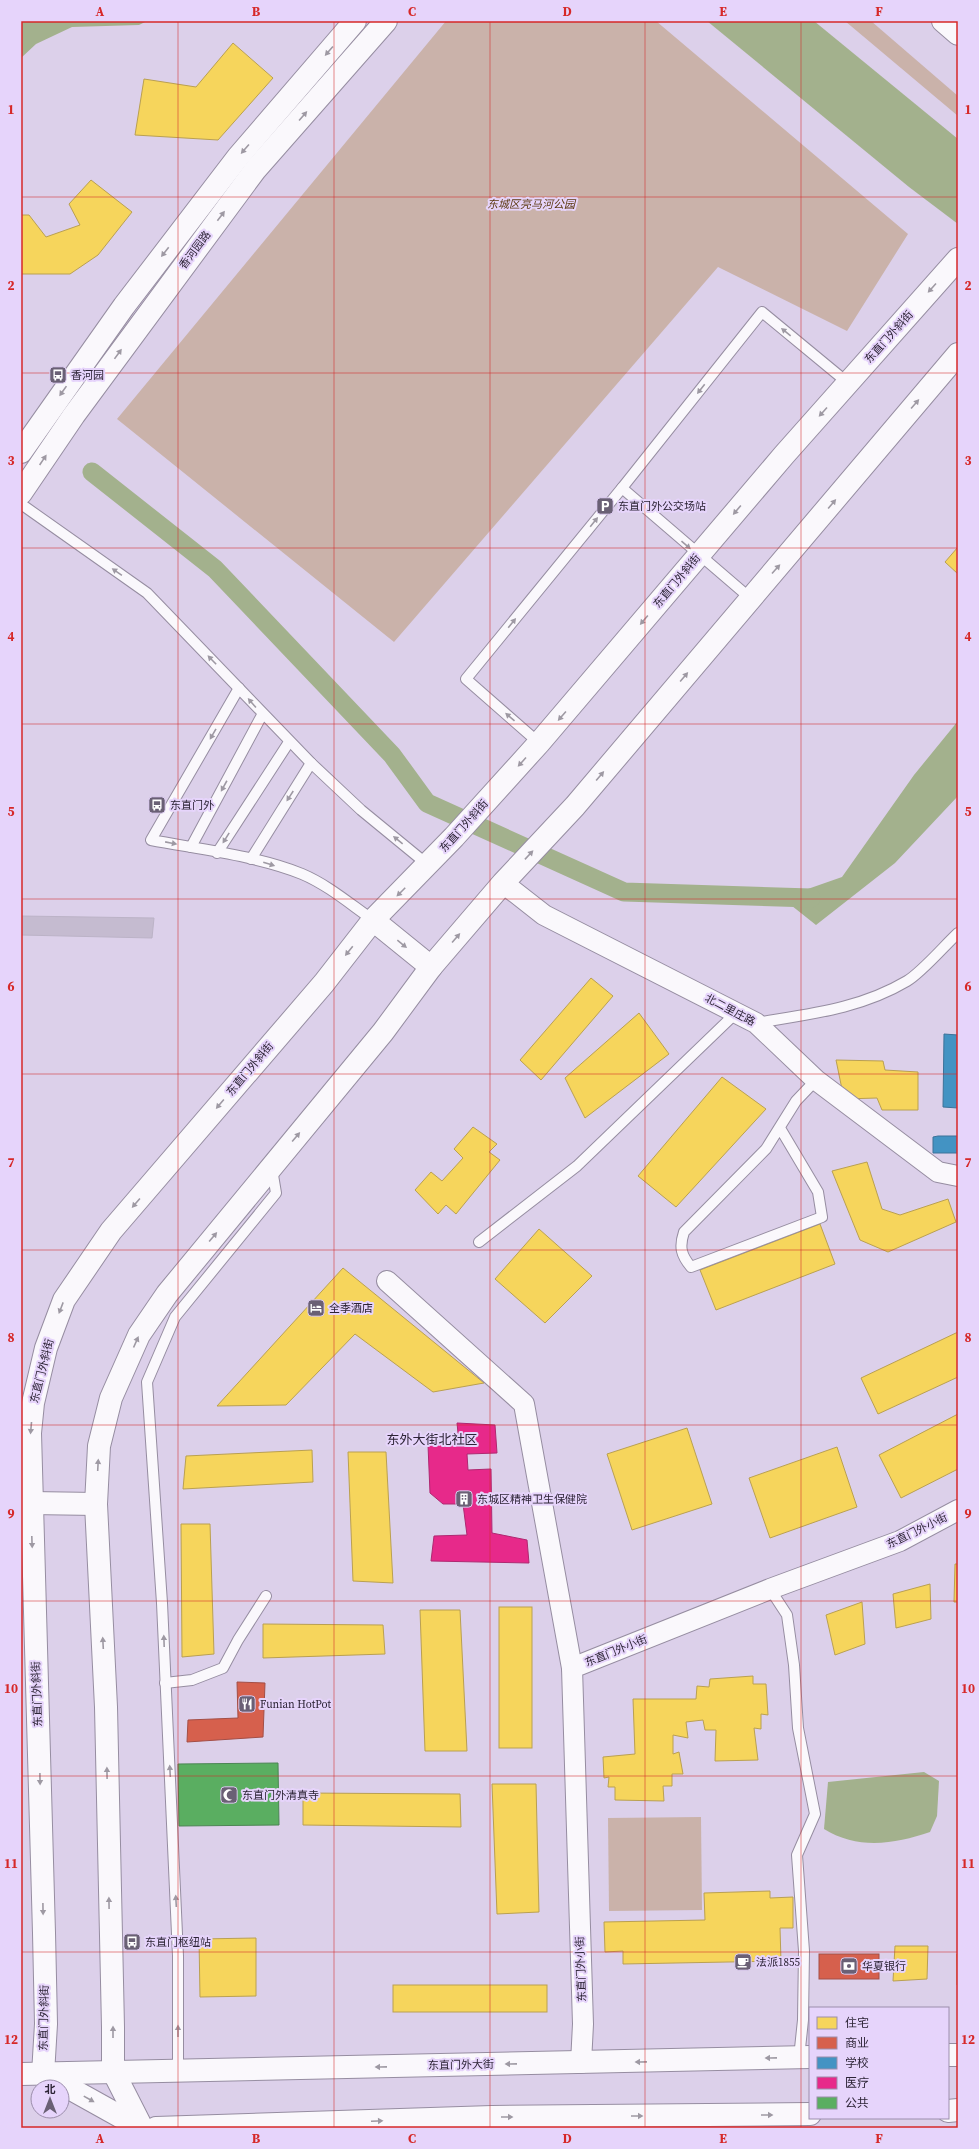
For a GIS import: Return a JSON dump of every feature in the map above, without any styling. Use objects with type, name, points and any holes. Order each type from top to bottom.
[{"type":"main road","name":"香河园路","points":[[21,452],[124,306],[238,157],[355,21]]},
{"type":"main road","name":"香河园路","points":[[21,493],[74,415],[255,170],[386,21]]},
{"type":"main road","points":[[943,21],[958,34]]},
{"type":"main road","name":"东直门外斜街","points":[[43,2074],[46,2024],[44,1934],[26,1503],[33,1403],[46,1348],[64,1300],[111,1231],[324,983],[373,920],[454,838],[505,781],[848,383],[958,259]]},
{"type":"main road","points":[[142,2128],[113,2071],[114,2027],[106,1707],[96,1504],[99,1446],[111,1398],[139,1335],[166,1294],[383,1032],[431,968],[503,883],[575,806],[958,354]]},
{"type":"main road","points":[[373,920],[431,968]]},
{"type":"main road","points":[[26,1503],[96,1504]]},
{"type":"main road","name":"东直门外大街","points":[[43,2074],[113,2071],[805,2058]]},
{"type":"main road","points":[[21,2074],[43,2074],[142,2128]]},
{"type":"main road","points":[[156,2128],[492,2117],[809,2114]]},
{"type":"street","name":"北二里庄路","points":[[503,883],[544,915],[756,1023],[816,1080],[938,1172],[958,1176]]},
{"type":"street","points":[[387,1281],[524,1404],[572,1668]]},
{"type":"street","name":"东直门外小街","points":[[581,2063],[583,2024],[572,1668],[770,1589],[900,1541],[958,1510]]},
{"type":"lane","points":[[539,742],[466,679],[622,488],[762,312],[848,383]]},
{"type":"lane","points":[[622,488],[750,598]]},
{"type":"lane","points":[[21,504],[146,593],[239,688],[262,715],[289,742],[361,810],[428,865]]},
{"type":"lane","points":[[239,688],[151,840],[251,859],[301,874],[322,884],[373,920]]},
{"type":"lane","points":[[190,847],[262,715]]},
{"type":"lane","points":[[217,853],[289,742]]},
{"type":"lane","points":[[251,859],[311,763]]},
{"type":"lane","points":[[756,1023],[812,1014],[863,1003],[908,980],[958,933]]},
{"type":"lane","points":[[479,1242],[577,1166],[736,1013]]},
{"type":"lane","points":[[780,1128],[818,1192],[822,1217],[691,1267],[682,1257],[680,1244],[684,1232],[766,1150],[796,1101],[816,1080]]},
{"type":"lane","points":[[178,2070],[178,1956],[162,1603],[147,1382],[175,1317],[276,1193],[271,1166]]},
{"type":"lane","points":[[770,1589],[786,1615],[794,1665],[798,1728],[815,1814],[796,1856],[804,1951],[803,2020],[805,2058]]},
{"type":"lane","points":[[165,1682],[192,1680],[223,1668],[238,1640],[266,1596]]},
{"type":"green space","name":"东城区亮马河公园","points":[[446,21],[656,21],[908,234],[847,331],[718,267],[394,642],[117,419]]},
{"type":"green space","points":[[845,21],[871,21],[958,96],[958,116]]},
{"type":"green space","points":[[701,1817],[702,1910],[609,1911],[608,1818]]},
{"type":"shaded area","points":[[21,21],[147,21],[139,25],[72,27],[36,44],[21,58]]},
{"type":"shaded area","points":[[707,21],[814,21],[958,139],[958,224],[909,187]]},
{"type":"shaded area","points":[[958,721],[958,796],[895,863],[816,925],[782,898],[842,877],[914,775]]},
{"type":"shaded area","points":[[924,1772],[939,1781],[937,1816],[930,1832],[903,1840],[877,1843],[850,1840],[837,1836],[824,1829],[828,1782]]},
{"type":"building: 住宅","points":[[233,43],[273,78],[218,140],[135,135],[144,79],[196,87]]},
{"type":"building: 住宅","points":[[91,180],[132,212],[98,255],[70,274],[21,274],[21,215],[29,215],[46,237],[80,225],[69,204]]},
{"type":"building: 住宅","points":[[958,547],[958,574],[945,562]]},
{"type":"building: 住宅","points":[[591,978],[613,996],[541,1080],[520,1060]]},
{"type":"building: 住宅","points":[[639,1013],[669,1054],[585,1118],[565,1078]]},
{"type":"building: 住宅","points":[[836,1060],[883,1061],[885,1070],[918,1072],[918,1110],[882,1110],[877,1098],[844,1099]]},
{"type":"building: 住宅","points":[[722,1077],[766,1109],[676,1207],[638,1176]]},
{"type":"building: 住宅","points":[[473,1127],[497,1144],[489,1152],[500,1160],[456,1214],[446,1205],[438,1214],[415,1190],[431,1172],[442,1181],[463,1158],[454,1149]]},
{"type":"building: 住宅","points":[[867,1162],[882,1209],[900,1215],[948,1199],[956,1222],[888,1252],[860,1240],[832,1171]]},
{"type":"building: 住宅","points":[[820,1224],[835,1264],[716,1310],[700,1270]]},
{"type":"building: 住宅","points":[[539,1229],[592,1276],[545,1323],[495,1279]]},
{"type":"building: 住宅","points":[[343,1268],[484,1383],[433,1392],[355,1334],[286,1405],[217,1406]]},
{"type":"building: 住宅","points":[[958,1332],[958,1377],[878,1414],[861,1378]]},
{"type":"building: 住宅","points":[[958,1414],[958,1469],[901,1498],[879,1455]]},
{"type":"building: 住宅","points":[[687,1428],[712,1504],[632,1530],[607,1454]]},
{"type":"building: 住宅","points":[[837,1447],[857,1507],[770,1538],[749,1478]]},
{"type":"building: 住宅","points":[[312,1450],[313,1482],[183,1489],[186,1456]]},
{"type":"building: 住宅","points":[[348,1452],[386,1452],[393,1583],[353,1581]]},
{"type":"building: 住宅","points":[[181,1524],[210,1524],[214,1654],[182,1657]]},
{"type":"building: 住宅","points":[[955,1564],[958,1564],[958,1602],[954,1602]]},
{"type":"building: 住宅","points":[[930,1584],[931,1619],[896,1628],[893,1594]]},
{"type":"building: 住宅","points":[[862,1602],[865,1644],[835,1655],[826,1615]]},
{"type":"building: 住宅","points":[[499,1607],[532,1607],[532,1748],[499,1748]]},
{"type":"building: 住宅","points":[[420,1610],[460,1610],[467,1751],[425,1751]]},
{"type":"building: 住宅","points":[[263,1624],[383,1625],[385,1654],[263,1658]]},
{"type":"building: 住宅","points":[[753,1676],[753,1684],[766,1684],[768,1715],[761,1714],[761,1729],[754,1728],[758,1760],[715,1761],[716,1730],[705,1730],[703,1720],[686,1722],[688,1738],[673,1735],[673,1754],[679,1752],[683,1774],[672,1774],[672,1786],[663,1786],[664,1801],[615,1800],[615,1787],[608,1787],[609,1777],[604,1778],[603,1757],[635,1754],[633,1699],[696,1699],[697,1686],[709,1687],[710,1679]]},
{"type":"building: 住宅","points":[[492,1784],[536,1784],[539,1912],[497,1914]]},
{"type":"building: 住宅","points":[[303,1793],[460,1794],[461,1827],[303,1825]]},
{"type":"building: 住宅","points":[[770,1891],[770,1898],[793,1897],[793,1928],[780,1928],[781,1961],[623,1964],[623,1951],[605,1952],[604,1922],[705,1920],[704,1893]]},
{"type":"building: 住宅","points":[[256,1938],[256,1996],[200,1997],[199,1939]]},
{"type":"building: 住宅","points":[[895,1946],[928,1946],[927,1979],[893,1981]]},
{"type":"building: 住宅","points":[[957,1954],[958,1985],[957,1985]]},
{"type":"building: 住宅","points":[[393,1985],[547,1985],[547,2012],[393,2012]]},
{"type":"building: 商业","points":[[237,1682],[265,1683],[263,1737],[187,1742],[188,1720],[238,1718]]},
{"type":"building: 商业","name":"华夏银行","points":[[819,1954],[879,1954],[879,1979],[819,1979]]},
{"type":"building: 学校","points":[[944,1034],[958,1035],[958,1108],[943,1107]]},
{"type":"building: 学校","points":[[958,1136],[958,1153],[933,1153],[933,1137]]},
{"type":"building: 医疗","name":"东城区精神卫生保健院","points":[[457,1423],[495,1425],[497,1453],[467,1454],[468,1470],[491,1469],[492,1533],[527,1540],[529,1563],[431,1561],[434,1536],[467,1535],[463,1504],[443,1504],[430,1493],[428,1445],[459,1443]]},
{"type":"building: 公共","name":"东直门外清真寺","points":[[278,1763],[279,1825],[179,1826],[178,1764]]},
{"type":"building: 其他","points":[[21,916],[154,918],[152,938],[21,935]]},
{"type":"waterway","points":[[92,472],[215,569],[392,755],[427,803],[624,892],[811,898]]},
{"type":"place","name":"香河园","points":[[58,375]]},
{"type":"place","name":"东直门外公交场站","points":[[605,506]]},
{"type":"place","name":"东直门外","points":[[157,805]]},
{"type":"place","name":"全季酒店","points":[[316,1308]]},
{"type":"place","name":"东城区精神卫生保健院","points":[[464,1499]]},
{"type":"place","name":"Funian HotPot","points":[[247,1704]]},
{"type":"place","name":"东直门外清真寺","points":[[229,1795]]},
{"type":"place","name":"东直门枢纽站","points":[[132,1942]]},
{"type":"place","name":"法派1855","points":[[743,1962]]},
{"type":"place","name":"华夏银行","points":[[849,1966]]},
{"type":"district","name":"东外大街北社区","points":[[432,1439]]}]
